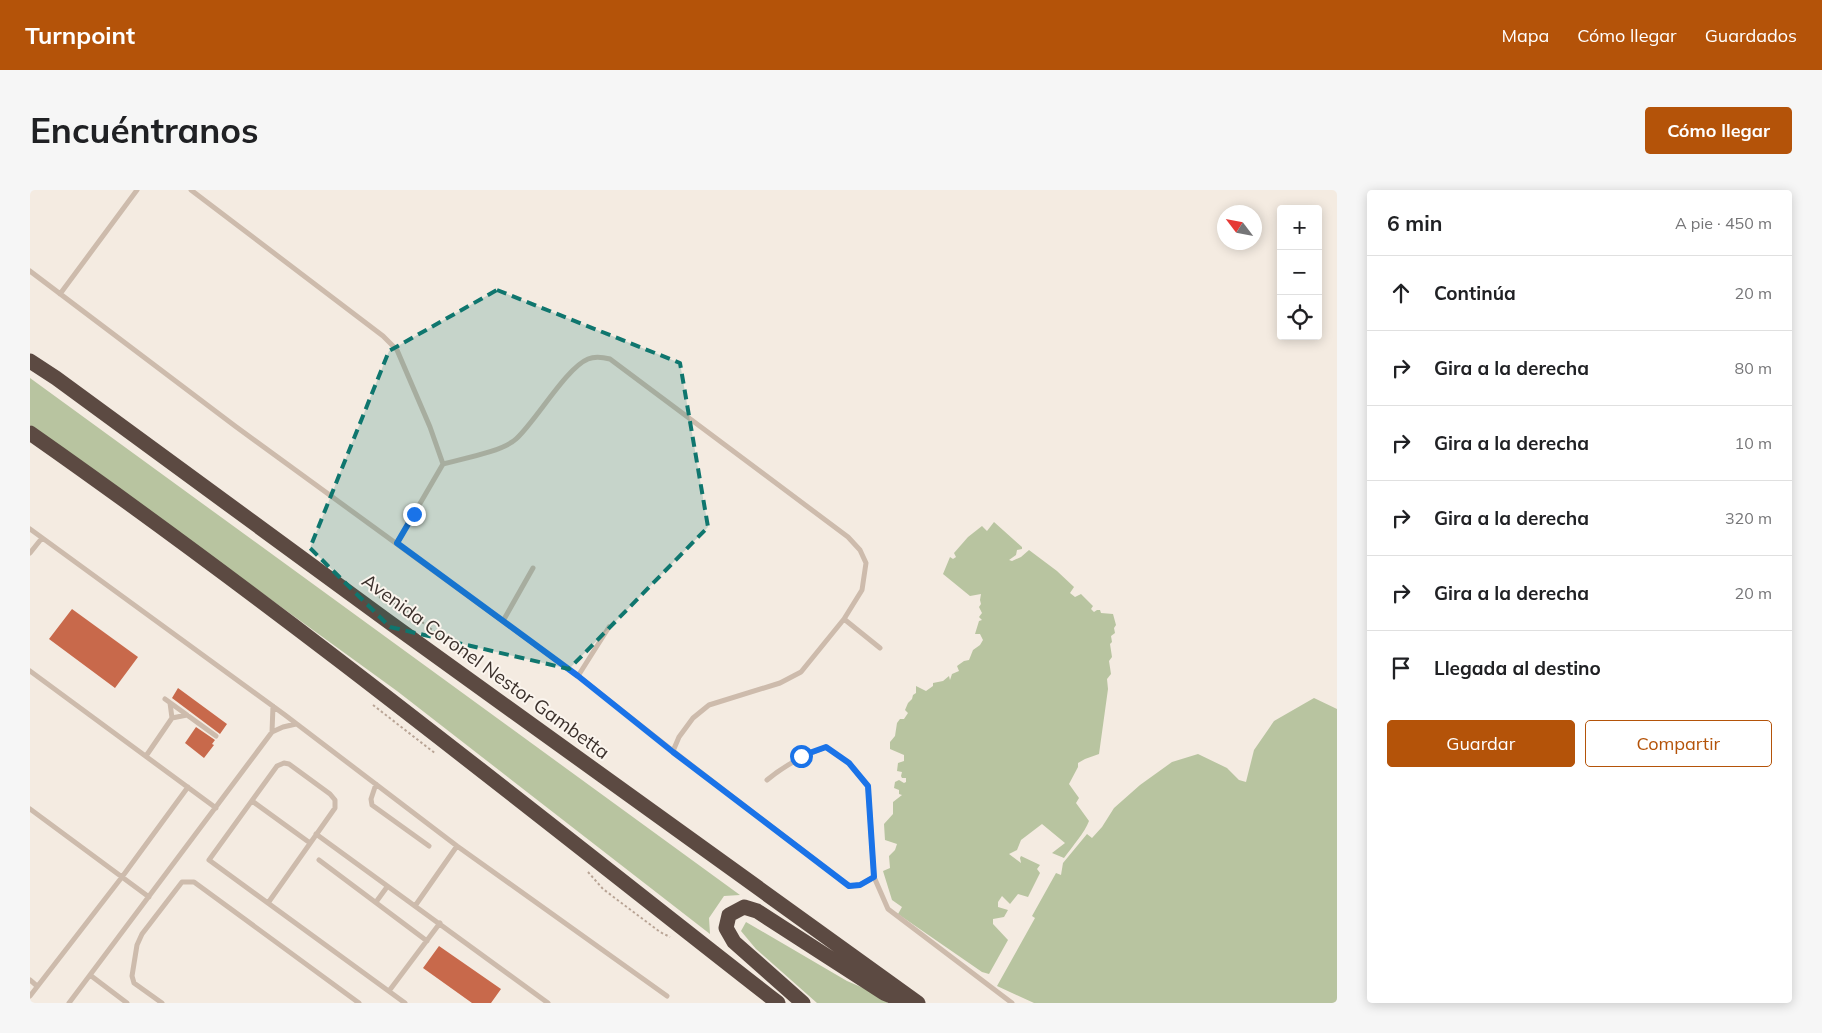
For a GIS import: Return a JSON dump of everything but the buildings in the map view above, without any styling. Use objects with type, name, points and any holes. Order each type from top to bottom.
[{"type":"highway","name":"Avenida Coronel Nestor Gambetta","points":[[30,361],[918,1003]]},
{"type":"highway","points":[[30,433],[96,479],[227,576],[426,727],[778,1003]]},
{"type":"highway","points":[[802,1003],[734,942],[726,928],[730,916],[744,907],[757,911],[884,993],[908,1003]]},
{"type":"lane","points":[[60,294],[138,190]]},
{"type":"lane","points":[[191,190],[383,336],[397,350],[430,427],[443,464]]},
{"type":"lane","points":[[30,271],[235,426],[578,676],[673,752],[849,886],[860,885],[874,877]]},
{"type":"lane","points":[[397,543],[443,464],[493,450],[514,441],[539,414],[575,368],[587,359],[599,357],[610,359],[848,537],[860,550],[866,563],[862,590],[844,620],[801,672],[780,683],[708,705],[693,718],[679,737],[673,752]]},
{"type":"lane","points":[[30,529],[273,706],[457,846],[666,996]]},
{"type":"lane","points":[[30,553],[42,538]]},
{"type":"lane","points":[[503,621],[533,568]]},
{"type":"lane","points":[[844,620],[880,648]]},
{"type":"lane","points":[[578,676],[609,627]]},
{"type":"lane","points":[[30,671],[216,808]]},
{"type":"lane","points":[[172,718],[168,701],[216,736]]},
{"type":"lane","points":[[272,732],[273,706]]},
{"type":"lane","points":[[146,756],[172,718],[187,715]]},
{"type":"lane","points":[[69,1003],[272,732],[296,724]]},
{"type":"lane","points":[[767,780],[778,770],[801,756],[826,747],[849,763],[868,786],[874,877],[888,910],[1012,1003]]},
{"type":"lane","points":[[268,903],[334,808],[335,800],[330,794],[289,764],[284,763],[277,766],[209,860],[405,1003]]},
{"type":"lane","points":[[376,784],[371,800],[372,805],[429,846]]},
{"type":"lane","points":[[30,996],[122,877],[188,787]]},
{"type":"lane","points":[[252,801],[310,843]]},
{"type":"lane","points":[[30,809],[149,897]]},
{"type":"lane","points":[[316,834],[548,1003]]},
{"type":"lane","points":[[415,906],[457,846]]},
{"type":"lane","points":[[319,860],[427,940]]},
{"type":"lane","points":[[162,1003],[134,983],[132,976],[137,944],[142,934],[182,882],[187,881],[194,882],[359,1003]]},
{"type":"lane","points":[[376,902],[387,887]]},
{"type":"lane","points":[[389,991],[440,924]]},
{"type":"lane","points":[[90,975],[127,1003]]},
{"type":"lane","points":[[30,980],[37,986]]},
{"type":"path","points":[[371,703],[440,757]]},
{"type":"path","points":[[586,870],[603,889],[660,932],[676,940]]},
{"type":"highlighted area","points":[[497,290],[680,363],[708,527],[569,669],[390,627],[310,548],[389,351]]},
{"type":"green space","points":[[30,378],[740,895],[724,896],[709,918],[710,934],[397,691],[30,425]]},
{"type":"green space","points":[[994,522],[1022,547],[1009,560],[1012,561],[1021,557],[1029,550],[1057,571],[1074,587],[1070,593],[1075,597],[1081,594],[1093,606],[1091,609],[1094,612],[1100,610],[1101,613],[1113,614],[1116,625],[1114,628],[1115,633],[1111,636],[1112,657],[1109,661],[1111,674],[1107,679],[1108,689],[1099,754],[1078,763],[1078,767],[1069,784],[1079,798],[1076,803],[1089,821],[1064,858],[1052,853],[1065,843],[1042,824],[1021,840],[1017,850],[1009,854],[1021,863],[1021,856],[1040,865],[1037,869],[1040,873],[1028,897],[1018,894],[1010,904],[1002,896],[998,902],[998,907],[1008,910],[1004,917],[993,919],[993,924],[1008,940],[989,974],[982,972],[898,914],[902,907],[892,900],[883,871],[890,868],[889,856],[895,850],[897,844],[885,840],[884,824],[893,814],[893,802],[902,795],[899,794],[899,790],[894,788],[895,782],[899,780],[904,783],[906,782],[906,778],[901,776],[902,772],[897,771],[898,763],[904,761],[904,755],[890,749],[890,742],[895,736],[897,723],[900,719],[904,719],[908,713],[905,710],[916,693],[916,686],[926,691],[933,686],[933,683],[943,681],[949,676],[950,680],[952,674],[959,671],[957,666],[969,660],[973,650],[983,640],[980,634],[975,634],[979,621],[982,620],[979,617],[982,613],[979,607],[981,604],[981,594],[970,596],[943,574],[950,557],[953,559],[956,557],[954,553],[968,537],[982,526],[987,531]]},
{"type":"green space","points":[[1314,698],[1337,709],[1337,1003],[1034,1003],[997,986],[1035,918],[1032,916],[1056,873],[1061,875],[1063,863],[1087,834],[1092,838],[1102,827],[1114,808],[1140,785],[1172,762],[1198,754],[1227,768],[1239,780],[1246,782],[1254,750],[1274,721]]},
{"type":"green space","points":[[746,922],[847,981],[875,993],[888,1003],[817,1003],[756,949],[741,931]]},
{"type":"route","points":[[414,514],[397,543],[578,676],[673,752],[849,886],[860,885],[874,877],[868,786],[849,763],[826,747],[801,756]]}]
